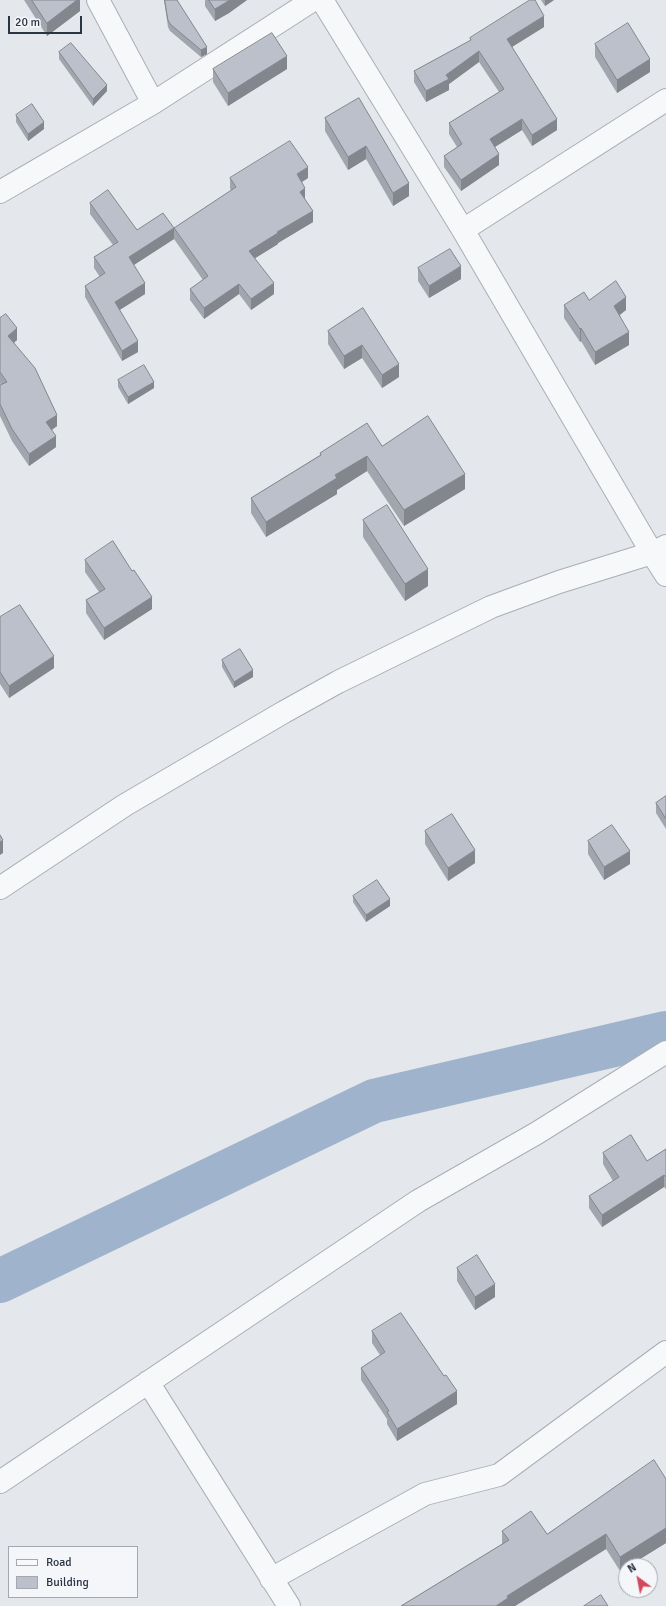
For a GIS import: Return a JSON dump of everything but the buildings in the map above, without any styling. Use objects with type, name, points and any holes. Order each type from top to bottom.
[{"type":"street","points":[[98,0],[154,103]]},
{"type":"street","points":[[0,192],[154,103],[313,0]]},
{"type":"street","points":[[322,0],[659,549],[666,575]]},
{"type":"street","points":[[463,230],[666,100]]},
{"type":"street","points":[[0,888],[125,805],[338,682],[490,607],[559,582],[659,549]]},
{"type":"street","points":[[0,1482],[418,1201],[537,1133],[666,1052]]},
{"type":"street","points":[[271,1579],[425,1494],[499,1475],[666,1352]]},
{"type":"street","points":[[148,1382],[289,1606]]},
{"type":"waterway","points":[[0,1281],[374,1101],[666,1033]]}]
